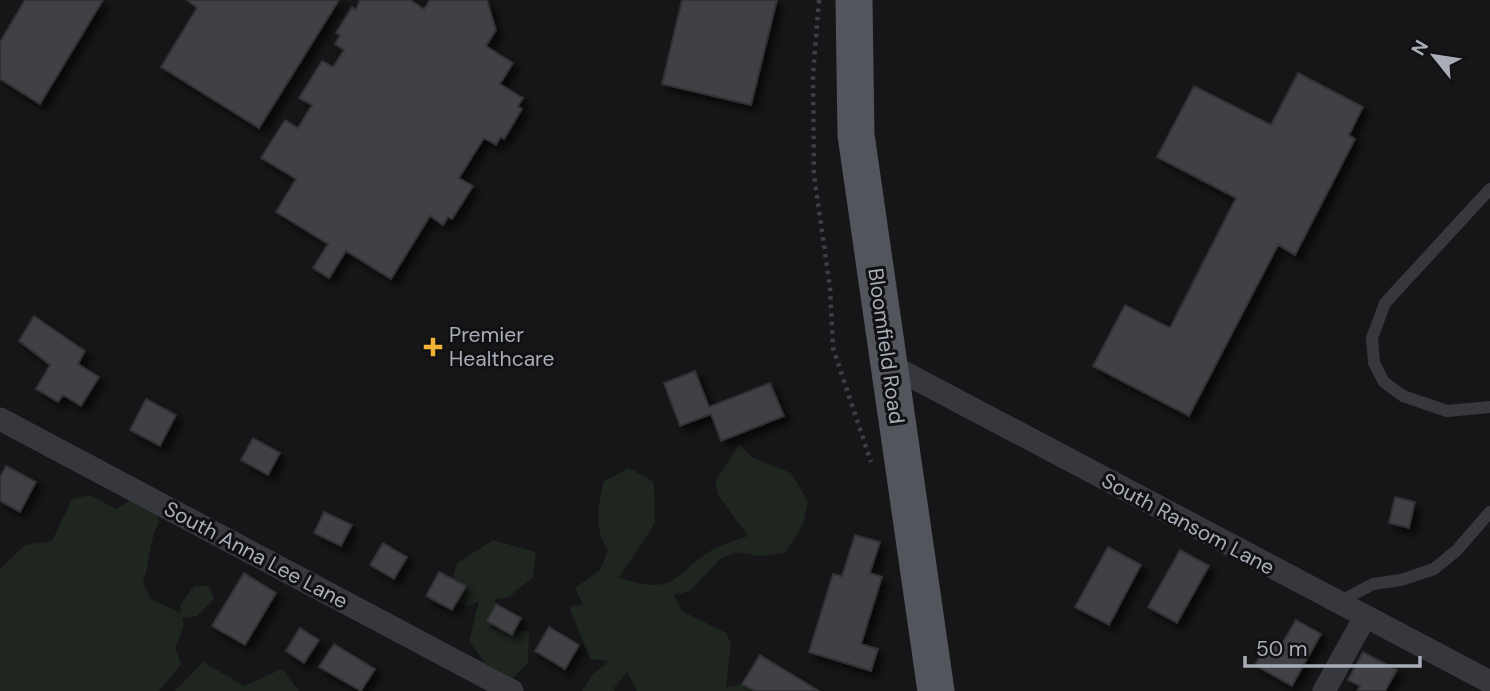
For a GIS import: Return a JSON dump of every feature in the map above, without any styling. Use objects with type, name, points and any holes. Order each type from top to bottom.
[{"type":"main road","name":"Bloomfield Road","points":[[854,0],[856,135],[936,691]]},
{"type":"street","name":"South Ransom Lane","points":[[888,364],[1490,682]]},
{"type":"street","name":"South Anna Lee Lane","points":[[0,419],[512,691]]},
{"type":"street","points":[[1324,691],[1365,617]]},
{"type":"lane","points":[[1490,189],[1385,303],[1372,338],[1374,363],[1384,382],[1403,396],[1447,411],[1490,407]]},
{"type":"lane","points":[[1337,603],[1373,584],[1401,580],[1434,569],[1457,550],[1490,512]]},
{"type":"path","points":[[819,0],[813,75],[814,175],[830,288],[833,348],[872,465]]},
{"type":"shaded area","points":[[739,445],[753,458],[791,473],[808,501],[803,525],[785,553],[759,556],[737,552],[720,559],[690,591],[674,595],[682,611],[726,633],[731,643],[726,687],[772,679],[772,691],[637,691],[627,672],[613,689],[616,691],[582,691],[593,674],[609,661],[590,659],[569,606],[583,605],[575,588],[600,570],[608,551],[599,525],[604,481],[629,468],[654,482],[655,523],[619,578],[653,585],[664,584],[672,581],[712,550],[748,536],[718,495],[715,482]]},
{"type":"shaded area","points":[[149,489],[159,522],[153,536],[143,583],[151,599],[181,613],[180,605],[194,586],[209,586],[214,599],[197,616],[182,618],[184,626],[175,648],[181,664],[159,691],[0,691],[0,569],[25,545],[52,541],[72,499],[90,495],[116,509]]},
{"type":"shaded area","points":[[493,540],[536,552],[533,577],[509,597],[495,599],[491,629],[529,631],[528,663],[512,679],[486,664],[469,641],[479,601],[468,607],[447,597],[457,563]]},
{"type":"shaded area","points":[[203,662],[244,686],[282,669],[299,691],[175,691]]},
{"type":"building","points":[[25,0],[103,0],[40,104],[0,79],[0,42]]},
{"type":"building","points":[[187,0],[339,0],[259,128],[161,67],[197,8]]},
{"type":"building","points":[[360,0],[410,0],[424,9],[430,0],[487,0],[496,30],[486,46],[513,63],[500,84],[523,98],[518,106],[522,109],[504,139],[501,137],[496,145],[484,138],[459,178],[473,186],[452,219],[448,217],[443,225],[430,216],[391,279],[346,251],[329,278],[313,268],[328,244],[276,212],[296,179],[261,158],[285,120],[298,128],[312,105],[299,98],[322,61],[333,67],[344,50],[335,44],[340,35],[336,33],[352,7],[356,10]]},
{"type":"building","points":[[682,0],[777,0],[751,105],[662,84]]},
{"type":"building","points":[[1298,73],[1363,107],[1349,135],[1355,139],[1295,255],[1278,245],[1189,416],[1093,366],[1125,305],[1170,328],[1236,198],[1157,157],[1194,86],[1271,125]]},
{"type":"building","points":[[34,316],[85,351],[78,364],[99,377],[81,406],[63,395],[58,402],[36,389],[50,365],[19,341]]},
{"type":"building","points":[[695,371],[709,407],[770,383],[784,416],[721,441],[711,414],[680,426],[664,383]]},
{"type":"building","points":[[146,399],[176,415],[160,446],[130,430]]},
{"type":"building","points":[[253,438],[280,453],[268,475],[241,460]]},
{"type":"building","points":[[6,466],[36,482],[20,512],[0,501],[0,477]]},
{"type":"building","points":[[1395,497],[1415,502],[1409,528],[1389,523]]},
{"type":"building","points":[[324,512],[352,525],[341,546],[314,533]]},
{"type":"building","points":[[855,535],[880,542],[870,573],[882,577],[861,644],[878,649],[871,671],[809,652],[833,574],[842,576]]},
{"type":"building","points":[[383,543],[407,557],[394,579],[370,565]]},
{"type":"building","points":[[1108,547],[1141,565],[1109,625],[1075,607]]},
{"type":"building","points":[[1180,550],[1209,566],[1177,623],[1148,607]]},
{"type":"building","points":[[439,572],[466,586],[452,610],[426,596]]},
{"type":"building","points":[[244,573],[276,593],[245,645],[212,626]]},
{"type":"building","points":[[496,604],[521,618],[512,635],[487,621]]},
{"type":"building","points":[[1296,620],[1321,634],[1292,686],[1255,665],[1268,641],[1280,647]]},
{"type":"building","points":[[549,627],[579,645],[565,669],[535,651]]},
{"type":"building","points":[[300,628],[319,640],[304,663],[286,651]]},
{"type":"building","points":[[334,644],[375,669],[361,691],[319,667]]},
{"type":"building","points":[[1363,652],[1397,670],[1385,691],[1357,691],[1360,686],[1348,680]]},
{"type":"building","points":[[760,655],[819,691],[755,691],[742,684]]},
{"type":"place","name":"Premier Healthcare","points":[[433,347]]}]
